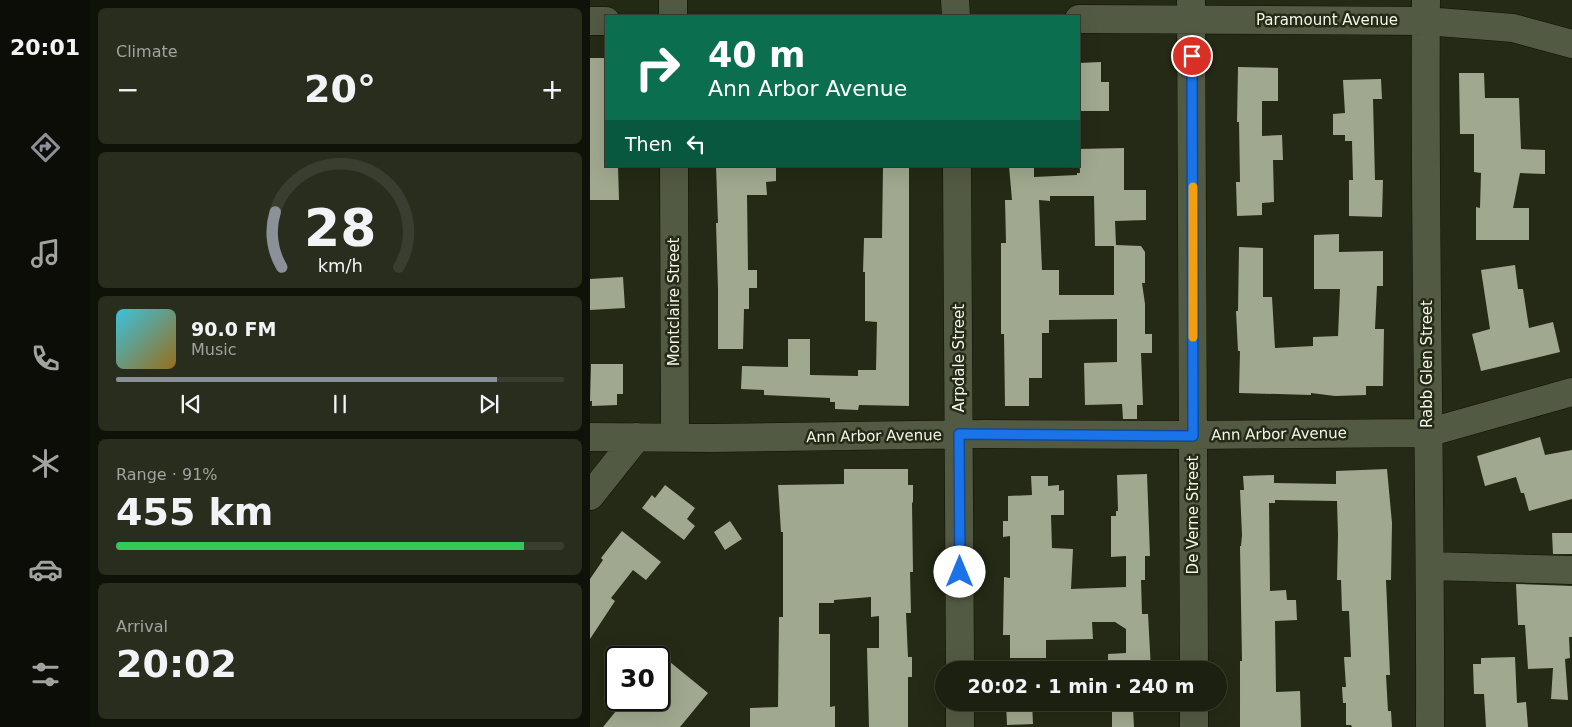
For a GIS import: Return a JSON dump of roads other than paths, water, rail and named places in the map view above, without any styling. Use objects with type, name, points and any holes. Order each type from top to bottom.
[{"type":"street","points":[[673,0],[673,15]]},
{"type":"street","points":[[955,0],[956,15]]},
{"type":"street","name":"Paramount Avenue","points":[[1080,19],[1191,10],[1426,10],[1513,28],[1572,44]]},
{"type":"street","name":"De Verne Street","points":[[1191,10],[1194,661]]},
{"type":"street","name":"Rabb Glen Street","points":[[1426,10],[1430,727]]},
{"type":"street","points":[[590,21],[605,21]]},
{"type":"street","name":"Montclaire Street","points":[[674,167],[675,438]]},
{"type":"street","name":"Arpdale Street","points":[[957,167],[960,661]]},
{"type":"street","name":"Ann Arbor Avenue","points":[[590,437],[675,438],[959,434],[1193,436],[1427,433],[1572,392]]},
{"type":"street","points":[[590,496],[637,437]]},
{"type":"street","points":[[1430,566],[1572,570]]},
{"type":"street","points":[[960,711],[960,727]]},
{"type":"street","points":[[1194,711],[1194,727]]}]
